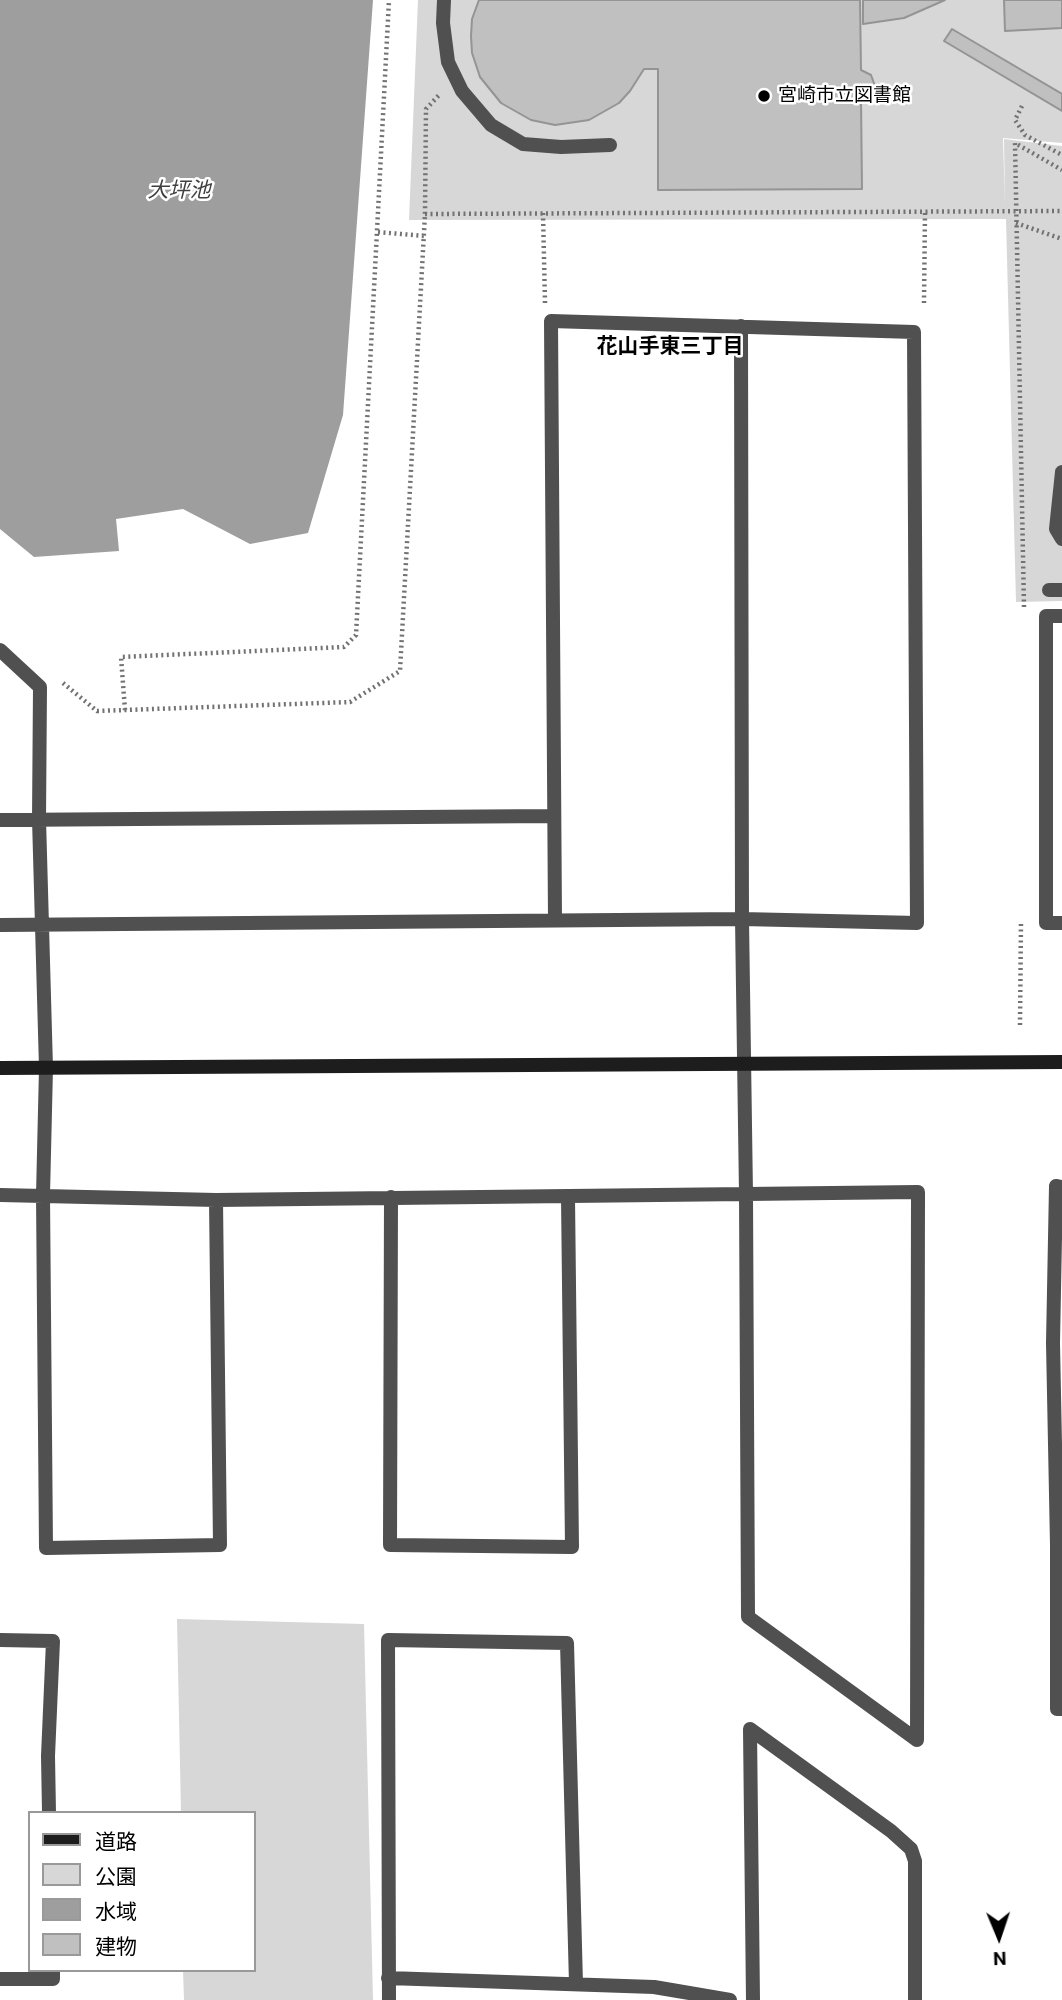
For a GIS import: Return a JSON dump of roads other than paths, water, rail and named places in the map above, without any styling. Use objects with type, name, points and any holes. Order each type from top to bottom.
[{"type":"street","points":[[444,0],[443,23],[448,62],[461,91],[491,125],[523,144],[561,147],[610,145]]},
{"type":"street","points":[[0,925],[741,919],[917,923],[914,332],[551,321],[555,920]]},
{"type":"street","points":[[0,1195],[216,1200],[568,1197],[746,1194],[918,1192],[917,1741],[748,1617],[746,1194],[741,919],[741,326]]},
{"type":"street","points":[[1062,472],[1056,529],[1062,539]]},
{"type":"street","points":[[1062,616],[1046,616],[1046,923],[1062,923]]},
{"type":"street","points":[[0,650],[40,687],[39,820],[46,1068],[43,1195],[46,1548],[220,1545],[216,1200]]},
{"type":"street","points":[[0,820],[553,816]]},
{"type":"street","points":[[0,1068],[1062,1062]]},
{"type":"street","points":[[1062,1186],[1056,1186],[1060,1545],[1057,1709],[1062,1709]]},
{"type":"street","points":[[391,1197],[390,1545],[572,1547],[568,1197]]},
{"type":"street","points":[[0,1640],[53,1641],[48,1756],[49,1811]]},
{"type":"street","points":[[389,2000],[388,1640],[567,1643],[576,1984]]},
{"type":"street","points":[[753,2000],[750,1729],[891,1831],[911,1849],[915,1861],[915,2000]]},
{"type":"street","points":[[0,1979],[53,1979],[53,1972]]},
{"type":"street","points":[[388,1978],[654,1987],[730,2000]]},
{"type":"water","name":"大坪池","points":[[0,0],[373,0],[343,415],[308,533],[250,544],[183,509],[116,519],[119,551],[34,557],[0,529]]},
{"type":"place","name":"宮崎市立図書館","points":[[764,96]]},
{"type":"district","name":"花山手東三丁目","points":[[670,348]]}]
